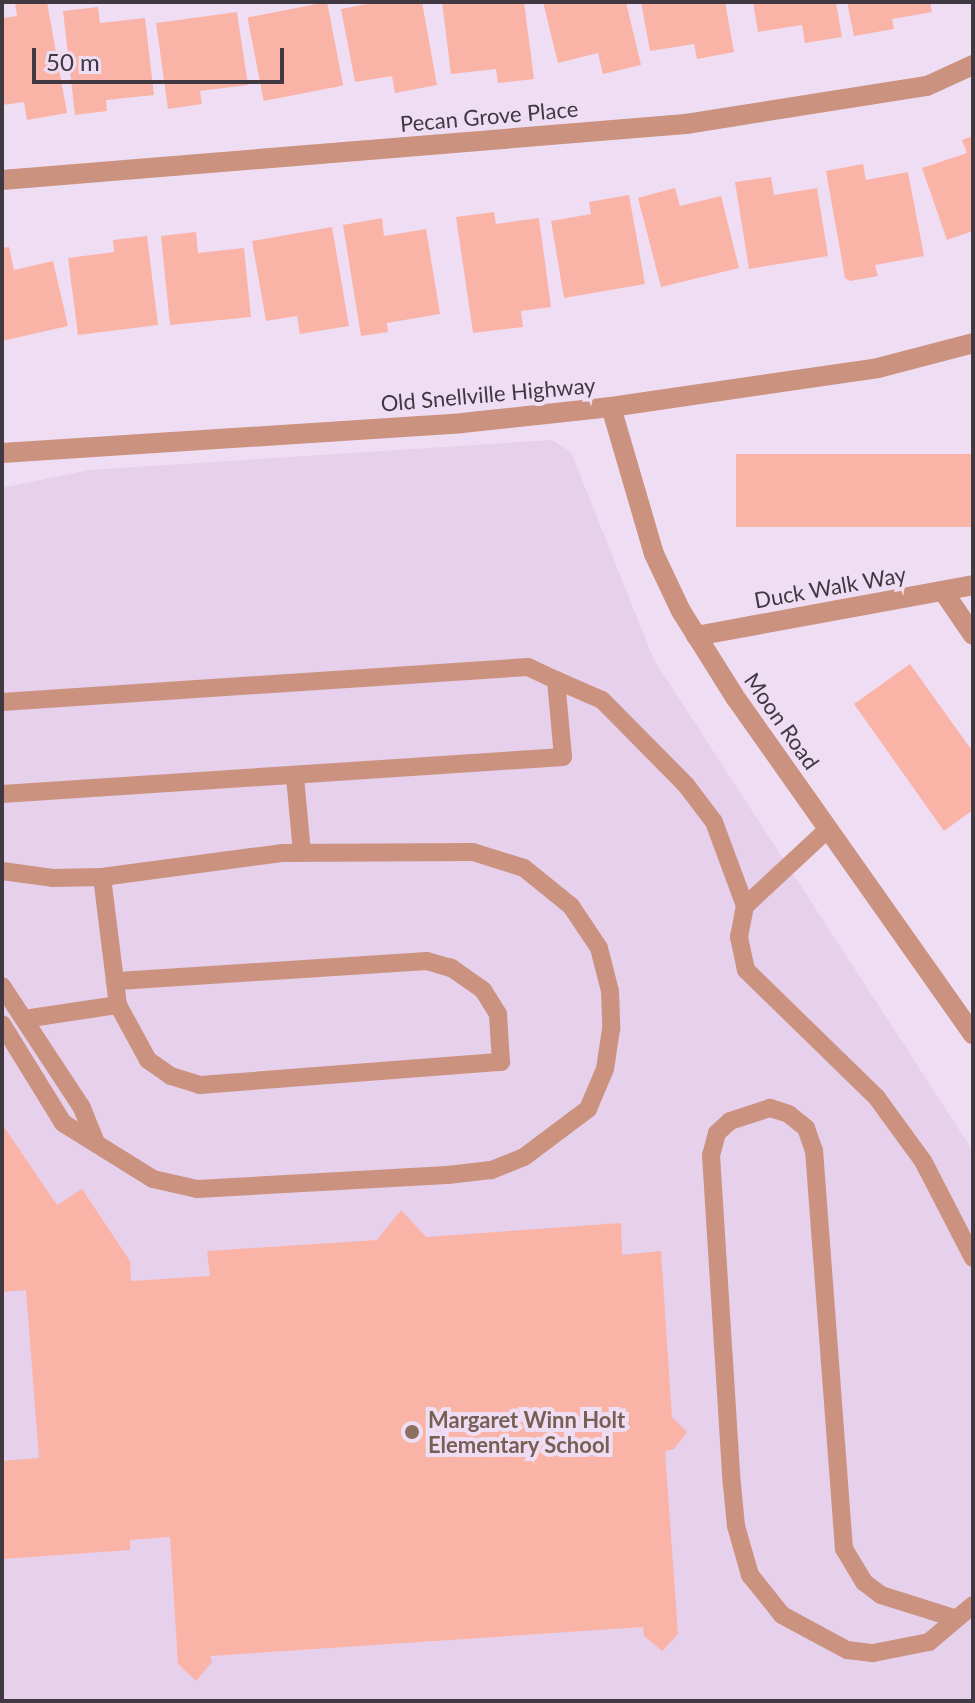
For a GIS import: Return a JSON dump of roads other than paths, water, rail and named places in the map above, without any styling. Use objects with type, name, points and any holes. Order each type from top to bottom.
[{"type":"street","name":"Pecan Grove Place","points":[[2,180],[686,124],[927,86],[973,65]]},
{"type":"street","name":"Old Snellville Highway","points":[[2,453],[462,423],[611,407],[878,368],[973,343]]},
{"type":"street","name":"Moon Road","points":[[611,407],[654,554],[696,636],[973,1034]]},
{"type":"street","name":"Duck Walk Way","points":[[696,636],[973,585]]},
{"type":"street","points":[[943,591],[973,635]]},
{"type":"lane","points":[[2,702],[528,667],[602,700],[686,785],[714,822],[745,906],[739,937],[746,970],[846,1064],[893,1118],[950,1208],[973,1258]]},
{"type":"lane","points":[[2,794],[563,757],[556,680]]},
{"type":"lane","points":[[295,777],[302,852]]},
{"type":"lane","points":[[745,906],[828,829]]},
{"type":"lane","points":[[2,871],[53,878],[102,877],[302,852],[473,852],[524,868],[571,906],[599,948],[610,991],[605,1069],[588,1109],[524,1157],[491,1170],[447,1175],[197,1189],[153,1179],[63,1123],[2,1024]]},
{"type":"lane","points":[[102,877],[115,981],[118,1005],[148,1060],[171,1076],[200,1085],[501,1062],[498,1014],[483,990],[451,968],[427,961],[115,981]]},
{"type":"lane","points":[[2,986],[82,1108],[96,1143]]},
{"type":"lane","points":[[24,1019],[118,1005]]},
{"type":"lane","points":[[954,1618],[881,1595],[864,1582],[844,1549],[814,1151],[806,1128],[789,1114],[770,1108],[730,1121],[717,1133],[711,1155],[733,1499],[750,1575],[782,1615],[847,1650],[873,1653],[929,1642],[973,1605]]},
{"type":"place","name":"Margaret Winn Holt Elementary School","points":[[412,1432]]}]
